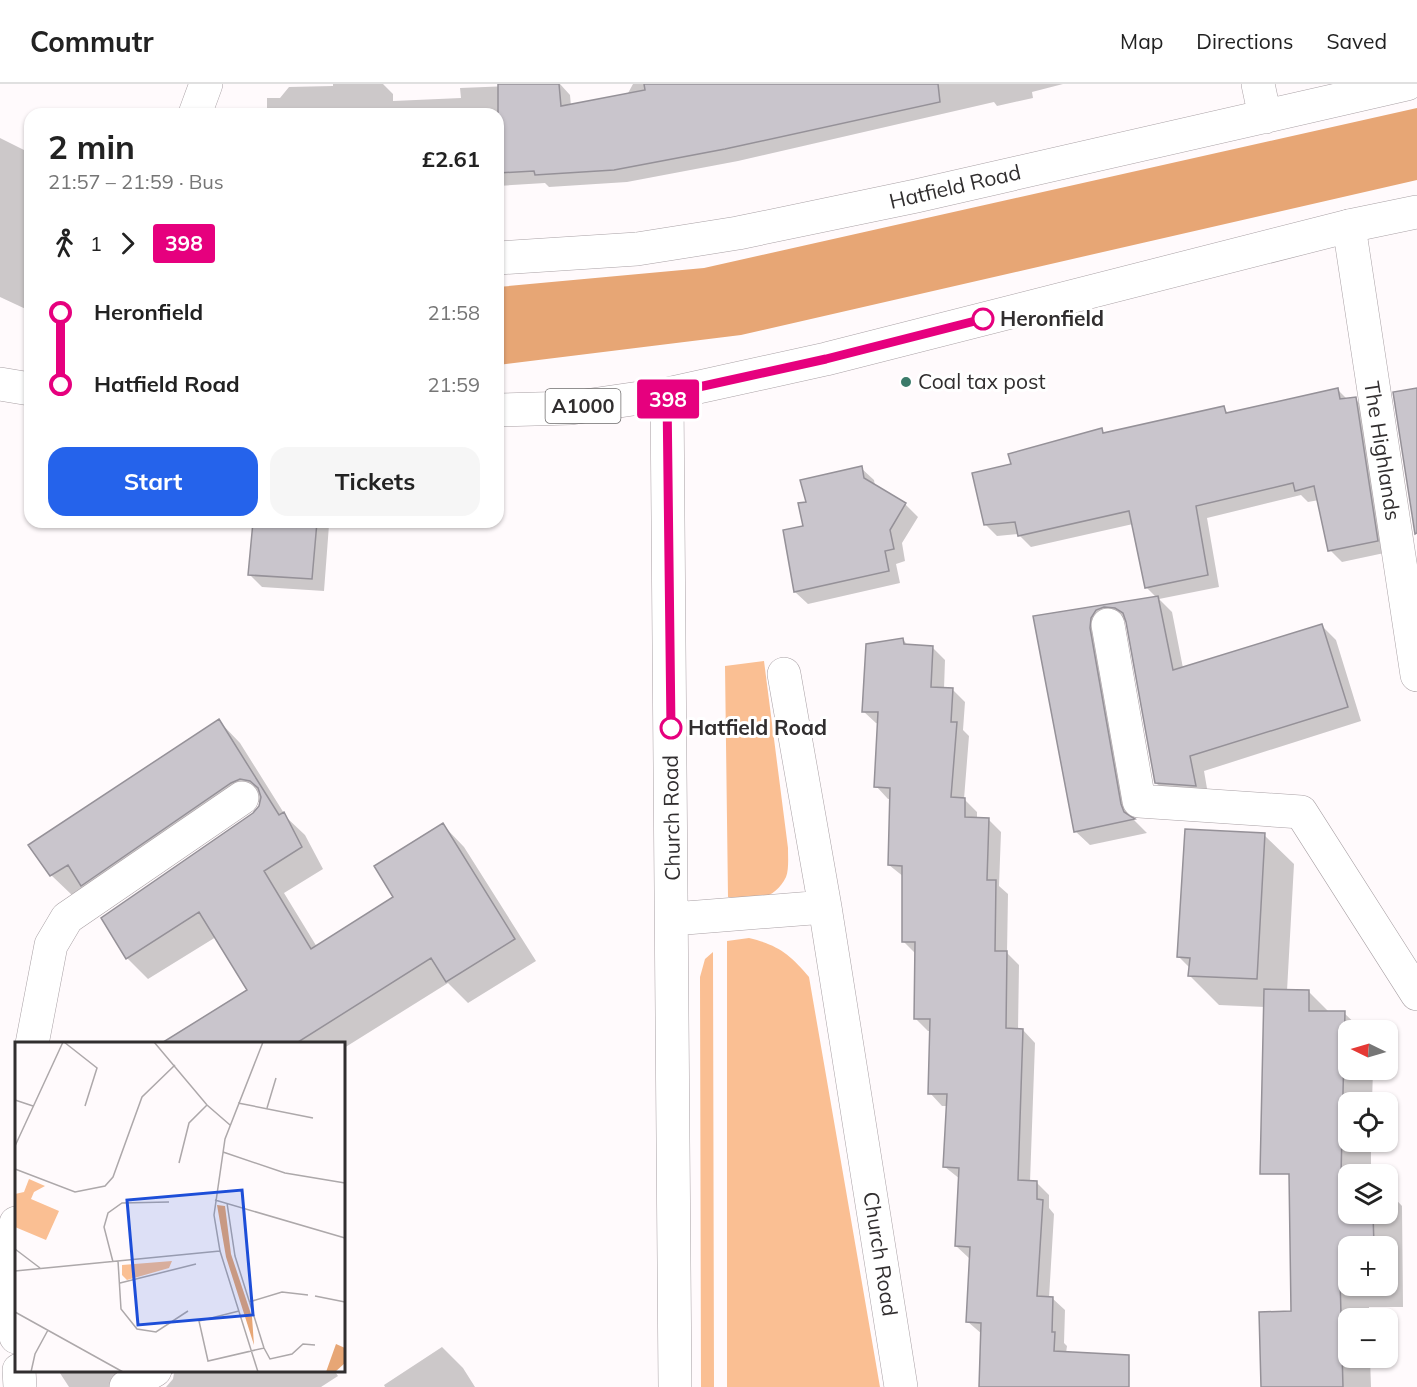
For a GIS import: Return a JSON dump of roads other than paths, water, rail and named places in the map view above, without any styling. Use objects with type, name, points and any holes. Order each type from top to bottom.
[{"type":"street","points":[[197,108],[206,84]]},
{"type":"street","points":[[1258,84],[1265,117]]},
{"type":"street","name":"Hatfield Road","points":[[504,258],[637,249],[738,233],[916,196],[1407,84]]},
{"type":"street","name":"A1000","points":[[504,410],[571,408],[667,394],[826,359],[1349,226],[1417,212]]},
{"type":"street","name":"The Highlands","points":[[1349,226],[1417,675]]},
{"type":"street","points":[[0,384],[24,388]]},
{"type":"street","name":"Church Road","points":[[667,394],[675,1387]]},
{"type":"street","points":[[1108,625],[1139,801],[1300,812],[1417,994]]},
{"type":"street","name":"Church Road","points":[[784,674],[825,907],[901,1387]]},
{"type":"street","points":[[32,1042],[51,945],[67,918],[242,798]]},
{"type":"street","points":[[673,919],[825,907]]},
{"type":"street","points":[[15,1258],[15,1315]]},
{"type":"street","points":[[19,1372],[20,1387]]},
{"type":"street","points":[[126,1387],[153,1372]]},
{"type":"place","name":"Heronfield","points":[[983,319]]},
{"type":"place","name":"Coal tax post","points":[[906,382]]},
{"type":"place","name":"Hatfield Road","points":[[671,728]]}]
